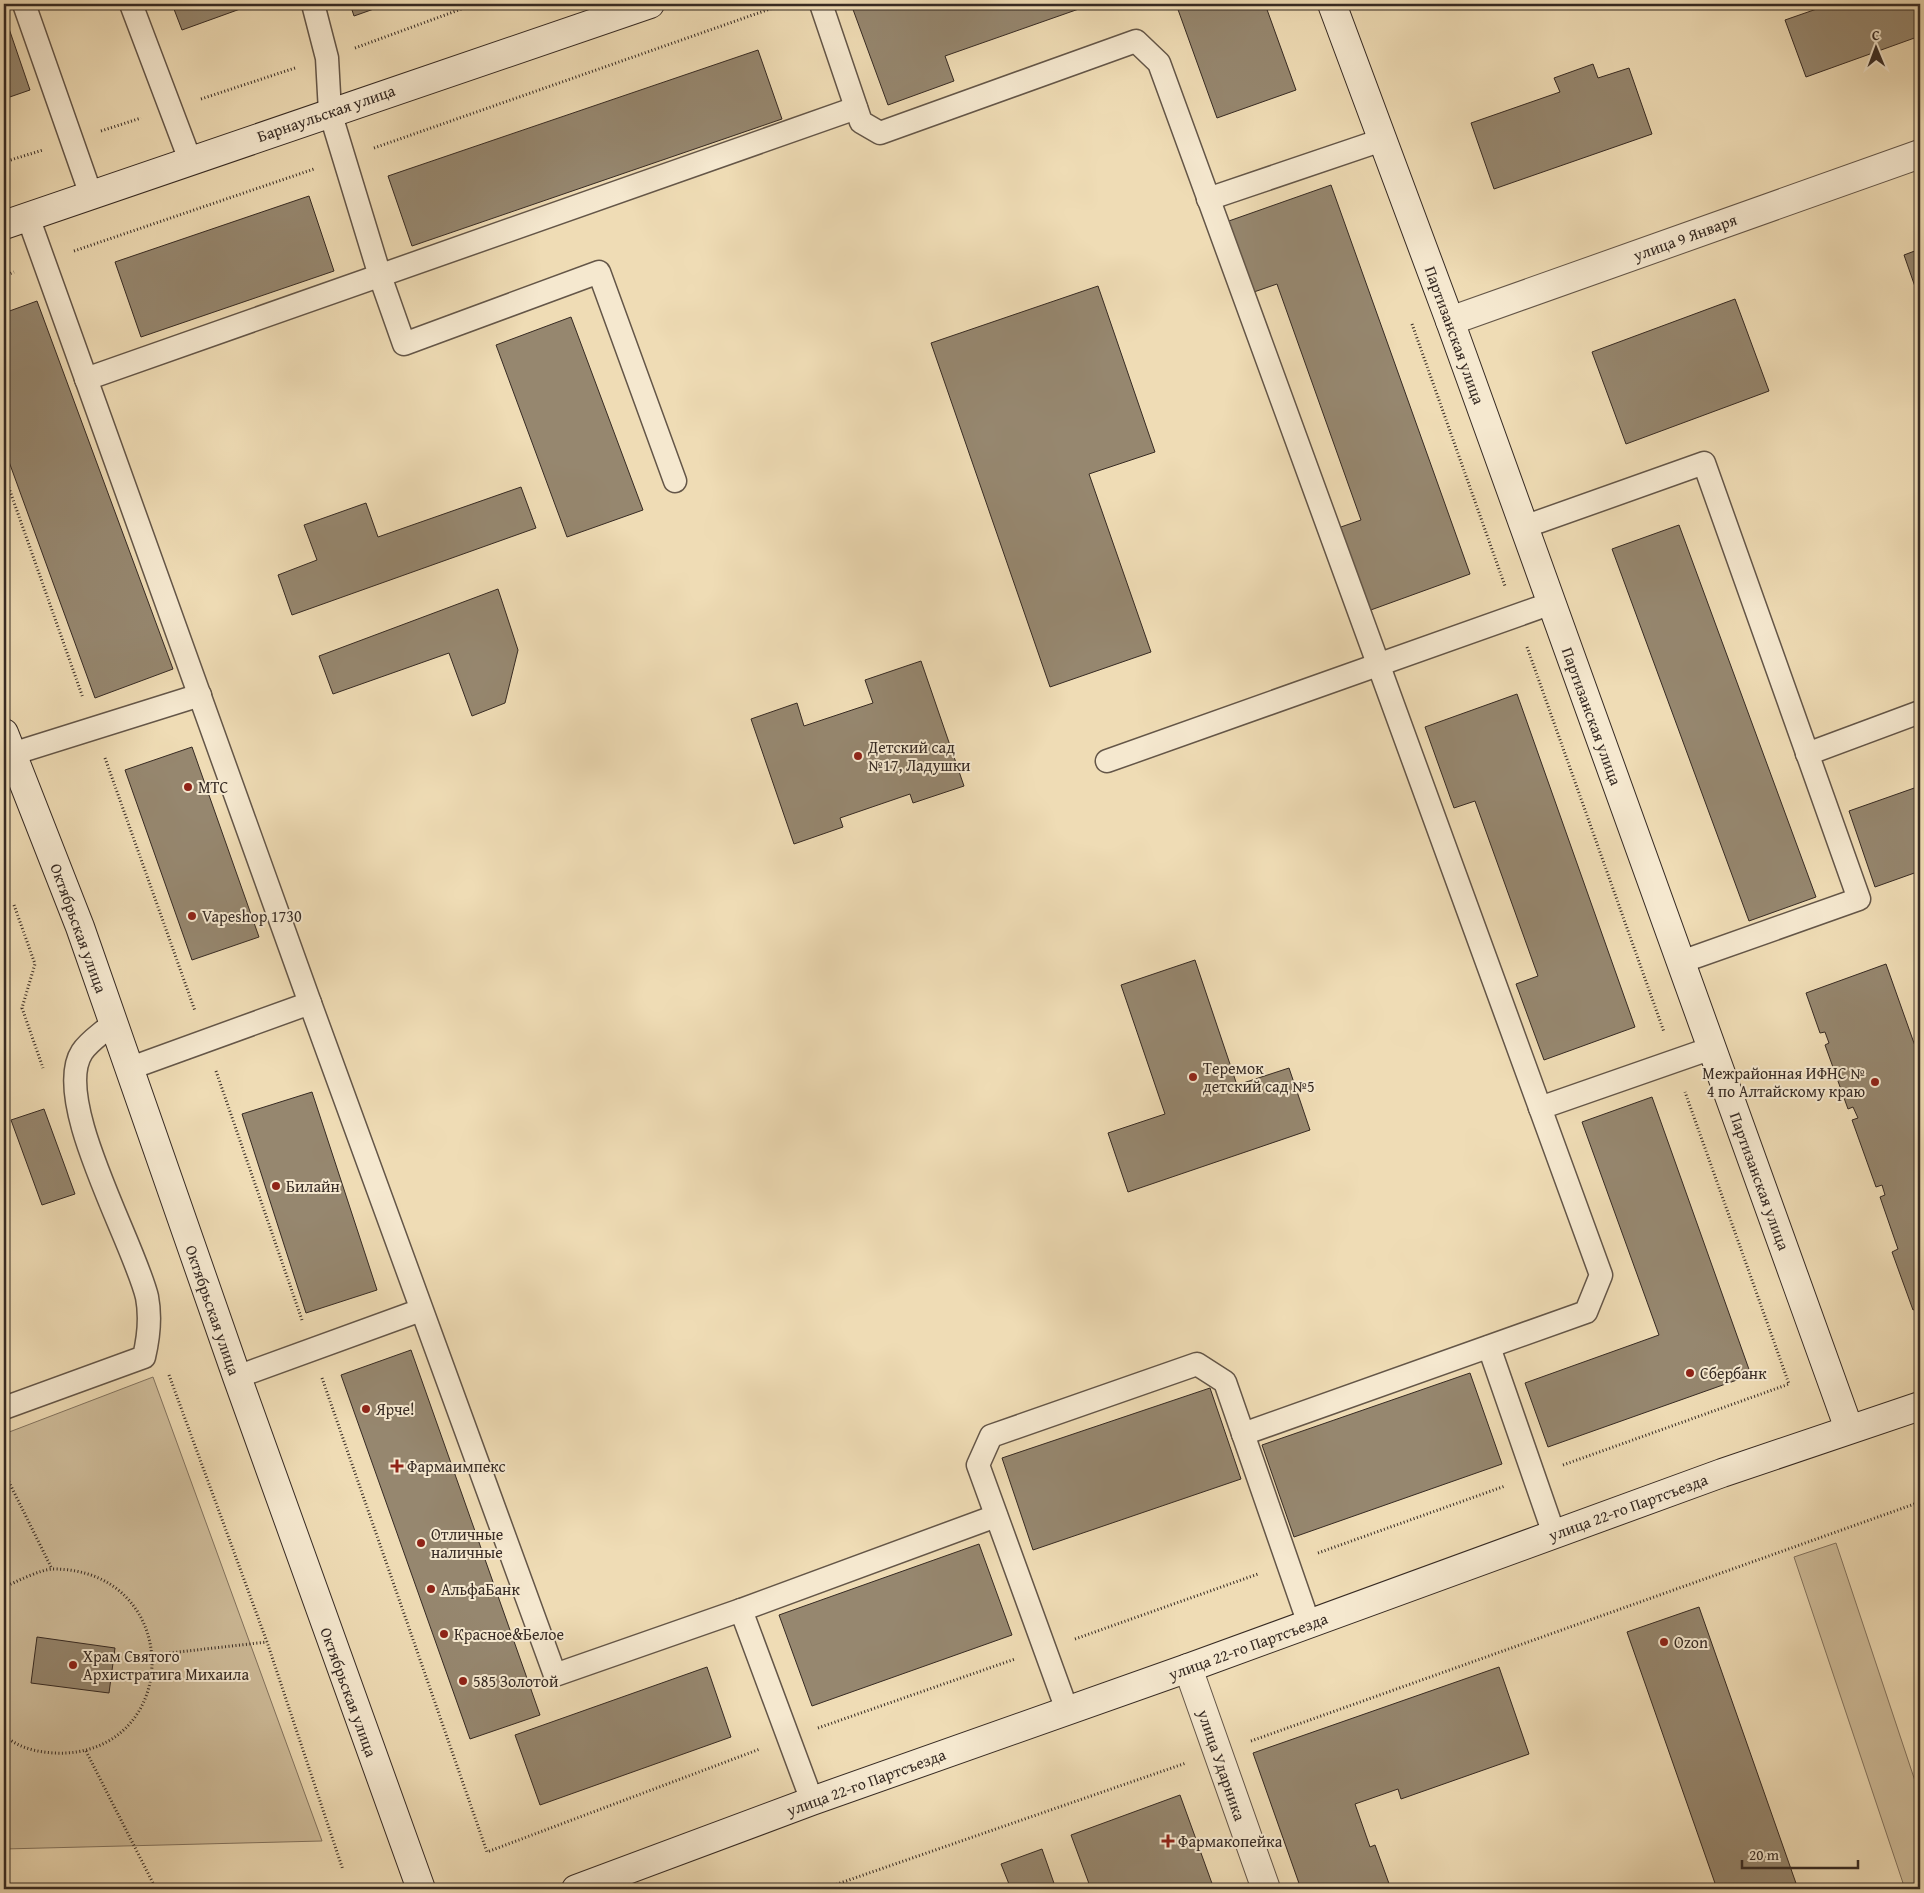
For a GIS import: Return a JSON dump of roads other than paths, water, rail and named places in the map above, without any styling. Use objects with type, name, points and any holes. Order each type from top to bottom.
[{"type":"street","name":"Барнаульская улица","points":[[16,221],[650,4]]},
{"type":"street","name":"Партизанская улица","points":[[1332,4],[1450,321],[1849,1429]]},
{"type":"street","name":"улица 9 Января","points":[[1450,321],[1920,154]]},
{"type":"street","name":"Октябрьская улица","points":[[8,743],[80,928],[237,1377],[421,1889]]},
{"type":"street","name":"улица 22-го Партсъезда","points":[[576,1889],[812,1801],[1188,1668],[1554,1534],[1849,1429],[1920,1406]]},
{"type":"street","name":"улица Ударника","points":[[1188,1668],[1266,1889]]},
{"type":"lane","points":[[24,4],[91,195]]},
{"type":"lane","points":[[131,4],[190,160]]},
{"type":"lane","points":[[313,4],[327,58],[330,112],[342,159],[404,344],[599,272],[675,481]]},
{"type":"lane","points":[[821,4],[861,122],[880,133],[1136,41],[1159,64],[1601,1276],[1586,1312],[1243,1434]]},
{"type":"lane","points":[[86,379],[856,108]]},
{"type":"lane","points":[[1208,199],[1382,140]]},
{"type":"lane","points":[[16,221],[44,262],[421,1310],[555,1675],[741,1610],[996,1516]]},
{"type":"lane","points":[[1524,527],[1704,463],[1859,899],[1681,962]]},
{"type":"lane","points":[[1107,761],[1552,603]]},
{"type":"lane","points":[[8,743],[94,728],[200,695]]},
{"type":"lane","points":[[1807,754],[1920,712]]},
{"type":"lane","points":[[128,1069],[310,1003]]},
{"type":"lane","points":[[4,1408],[144,1357],[151,1330],[146,1296],[79,1116],[74,1078],[82,1052],[113,1023]]},
{"type":"lane","points":[[1540,1108],[1712,1048]]},
{"type":"lane","points":[[237,1377],[421,1310]]},
{"type":"lane","points":[[1489,1347],[1554,1534]]},
{"type":"lane","points":[[1067,1710],[978,1465],[990,1436],[1197,1364],[1225,1382],[1309,1624]]},
{"type":"lane","points":[[741,1610],[812,1801]]},
{"type":"place","name":"Детский сад №17, Ладушки","points":[[858,756]]},
{"type":"place","name":"МТС","points":[[188,787]]},
{"type":"place","name":"Vapeshop 1730","points":[[192,916]]},
{"type":"place","name":"Теремок детский сад №5","points":[[1193,1077]]},
{"type":"place","name":"Межрайонная ИФНС № 4 по Алтайскому краю","points":[[1875,1082]]},
{"type":"place","name":"Билайн","points":[[276,1186]]},
{"type":"place","name":"Сбербанк","points":[[1690,1373]]},
{"type":"place","name":"Ярче!","points":[[366,1409]]},
{"type":"place","name":"Фармаимпекс","points":[[397,1466]]},
{"type":"place","name":"Отличные наличные","points":[[421,1543]]},
{"type":"place","name":"АльфаБанк","points":[[431,1589]]},
{"type":"place","name":"Красное&Белое","points":[[444,1634]]},
{"type":"place","name":"Ozon","points":[[1664,1642]]},
{"type":"place","name":"Храм Святого Архистратига Михаила","points":[[73,1665]]},
{"type":"place","name":"585 Золотой","points":[[463,1681]]},
{"type":"place","name":"Фармакопейка","points":[[1168,1841]]}]
